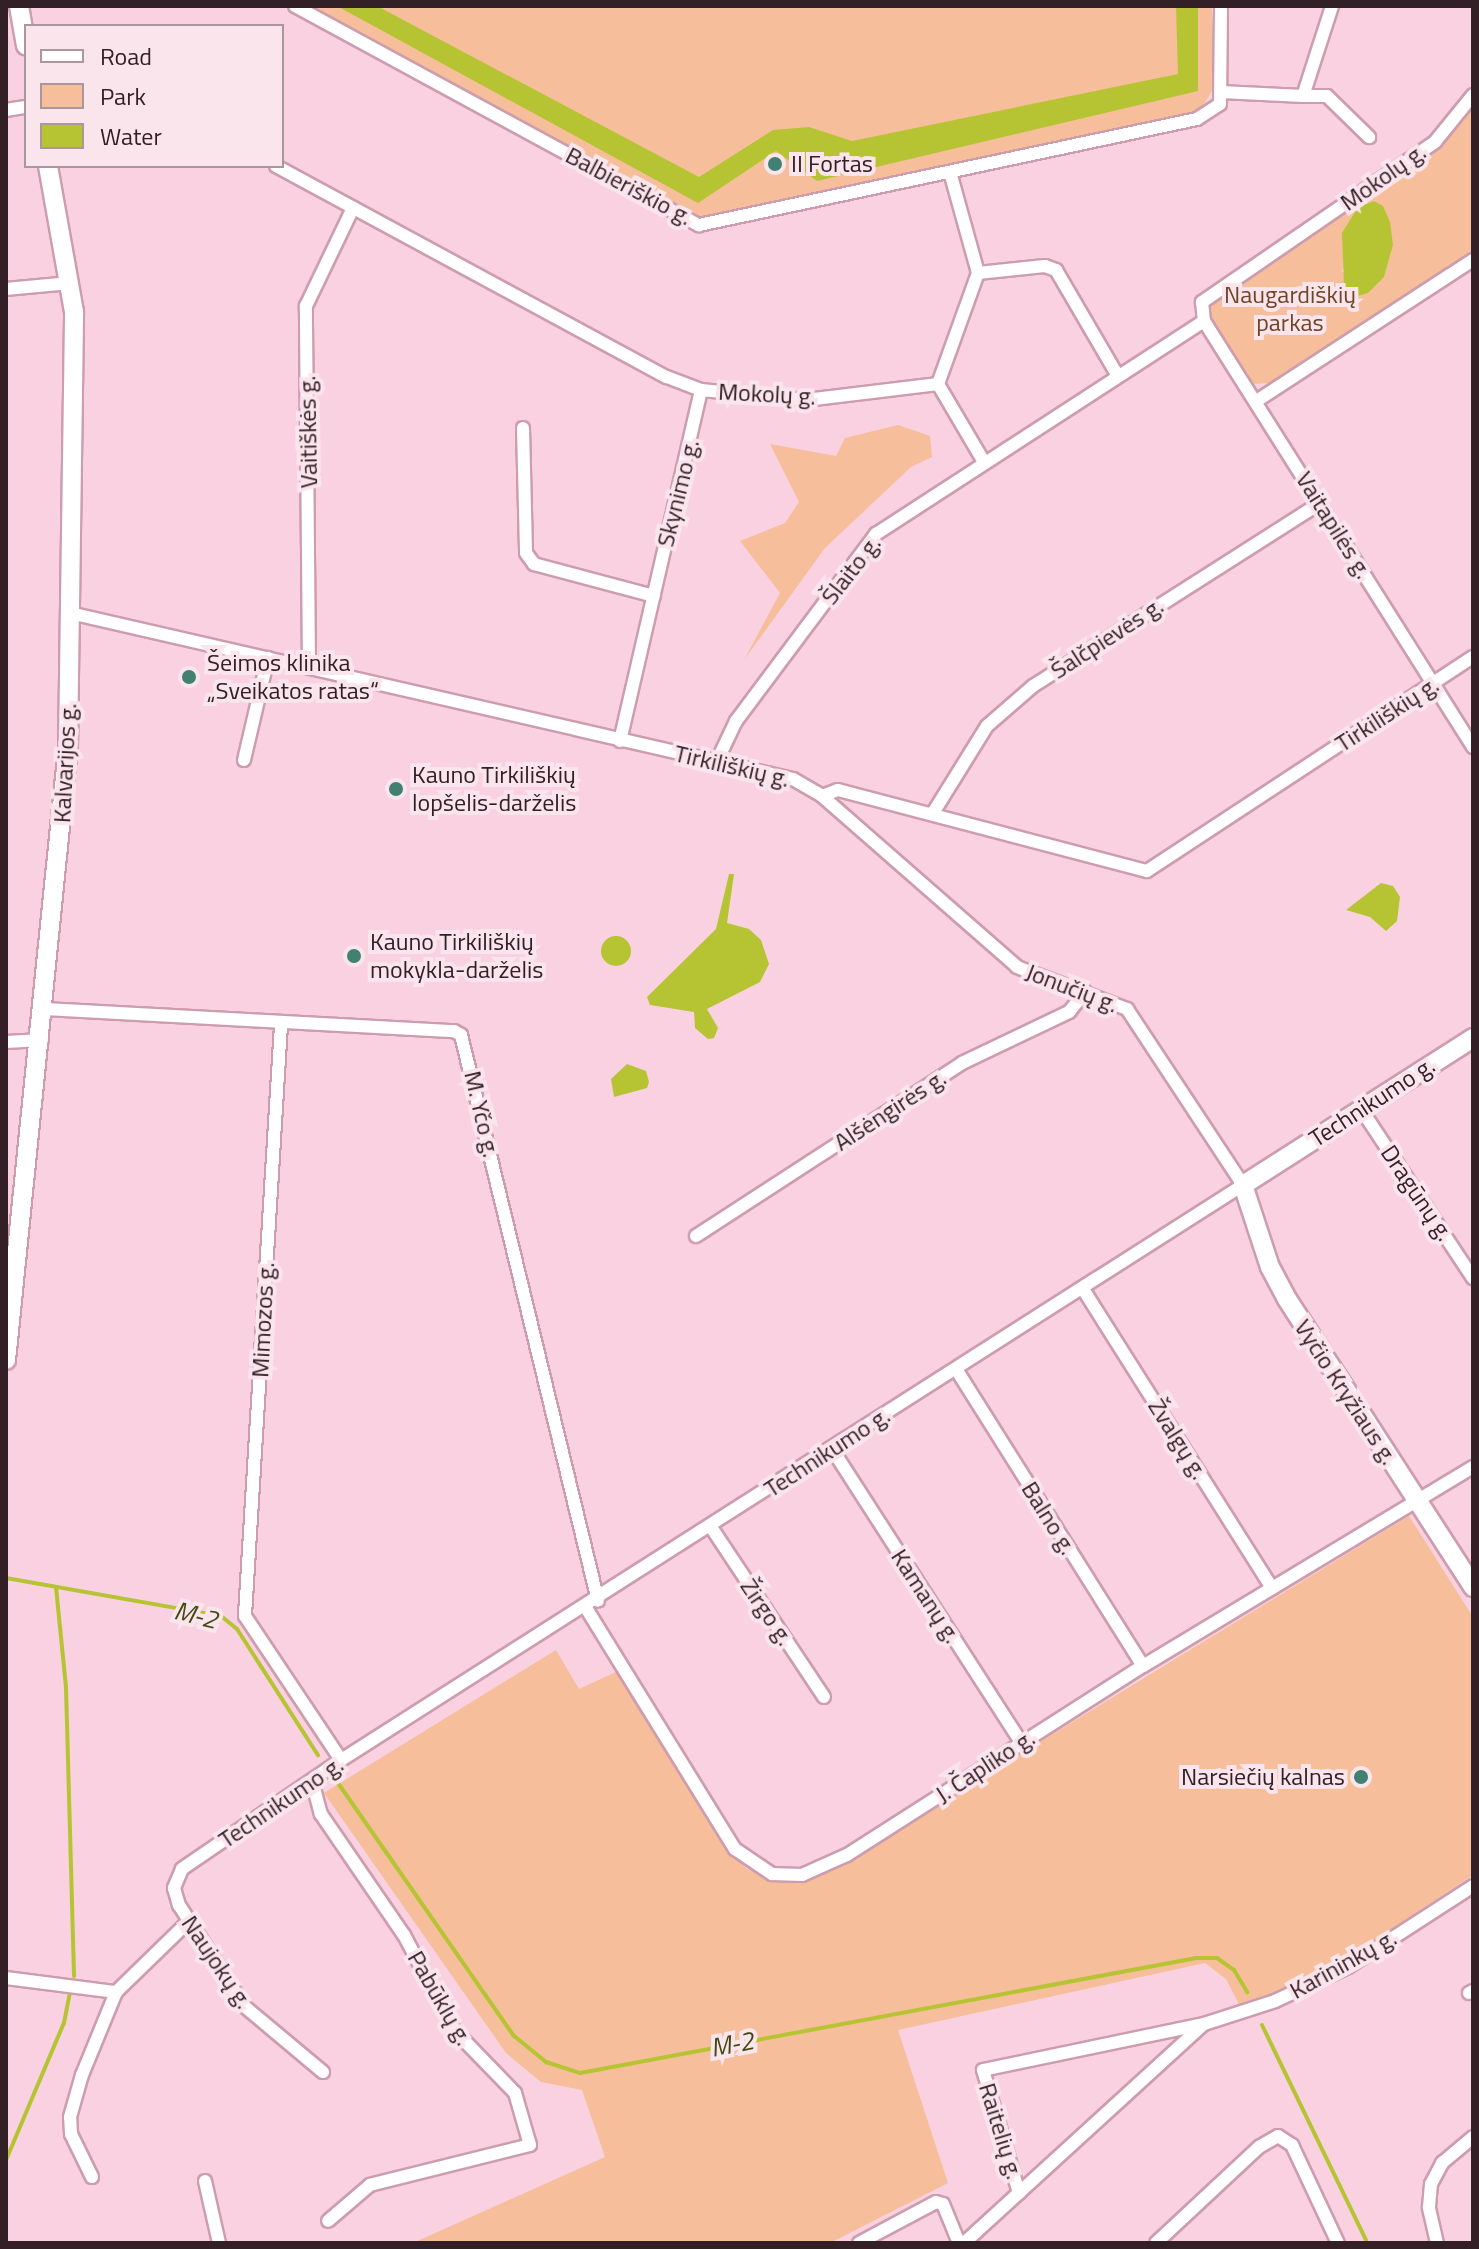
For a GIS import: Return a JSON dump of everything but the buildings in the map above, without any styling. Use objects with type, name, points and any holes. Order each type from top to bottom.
[{"type":"main road","points":[[19,6],[24,29]]},
{"type":"main road","name":"Kalvarijos g.","points":[[6,1360],[42,1040],[68,748],[70,283],[48,168]]},
{"type":"main road","name":"Technikumo g.","points":[[1243,1185],[1473,1038]]},
{"type":"main road","name":"Vyčio Kryžiaus g.","points":[[1243,1185],[1270,1267],[1287,1299],[1473,1587]]},
{"type":"street","name":"Balbieriškio g.","points":[[295,6],[699,225],[1197,119],[1215,111],[1221,92]]},
{"type":"street","points":[[1221,6],[1221,92],[1327,96],[1369,137]]},
{"type":"street","points":[[1303,96],[1332,6]]},
{"type":"street","name":"Mokolų g.","points":[[1202,302],[1435,142],[1473,95]]},
{"type":"street","name":"Mokolų g.","points":[[280,168],[667,377],[701,390],[806,400],[938,384]]},
{"type":"street","points":[[950,172],[978,273],[938,384],[984,462]]},
{"type":"street","name":"Vaitiškės g.","points":[[309,667],[306,306],[353,208]]},
{"type":"street","points":[[1258,400],[1473,260]]},
{"type":"street","points":[[978,273],[1045,266],[1056,270],[1118,376],[1204,321]]},
{"type":"street","points":[[6,289],[70,283]]},
{"type":"street","name":"Vaitapilės g.","points":[[1202,302],[1204,321],[1258,400],[1473,747]]},
{"type":"street","name":"Šlaito g.","points":[[717,761],[736,721],[876,534],[1118,376]]},
{"type":"street","name":"Skynimo g.","points":[[620,741],[701,390]]},
{"type":"street","points":[[523,428],[526,553],[534,564],[654,596]]},
{"type":"street","name":"Šalčpievės g.","points":[[933,813],[987,726],[1033,686],[1320,503]]},
{"type":"street","name":"Tirkiliškių g.","points":[[70,613],[793,779],[822,796],[838,790],[1147,871],[1473,657]]},
{"type":"street","points":[[244,760],[268,658]]},
{"type":"street","name":"Jonučių g.","points":[[822,796],[1017,967],[1118,1002],[1137,1018],[1243,1185]]},
{"type":"street","name":"Alšėngirės g.","points":[[696,1236],[962,1063],[1069,1012],[1085,992]]},
{"type":"street","name":"M. Yčo g.","points":[[45,1009],[281,1025],[454,1031],[465,1042],[592,1604]]},
{"type":"street","name":"Mimozos g.","points":[[281,1025],[245,1616],[341,1760]]},
{"type":"street","points":[[6,1042],[42,1040]]},
{"type":"street","name":"Dragūnų g.","points":[[1361,1109],[1473,1278]]},
{"type":"street","name":"Technikumo g.","points":[[182,1869],[341,1760],[592,1604],[1243,1185]]},
{"type":"street","name":"Žvalgų g.","points":[[1083,1289],[1272,1588]]},
{"type":"street","name":"Balno g.","points":[[956,1369],[1143,1666]]},
{"type":"street","name":"Kamanų g.","points":[[832,1449],[1021,1742]]},
{"type":"street","name":"J. Čapliko g.","points":[[592,1604],[735,1849],[772,1874],[820,1870],[1143,1666],[1473,1467]]},
{"type":"street","name":"Žirgo g.","points":[[711,1527],[824,1697]]},
{"type":"street","name":"Pabūklų g.","points":[[312,1781],[321,1814],[404,1935],[454,2030],[515,2093],[530,2145],[370,2185],[328,2221]]},
{"type":"street","name":"Naujokų g.","points":[[182,1869],[174,1888],[188,1922],[244,2006],[323,2072]]},
{"type":"street","name":"Karininkų g.","points":[[1204,2024],[1316,1983],[1473,1886]]},
{"type":"street","points":[[92,2177],[71,2134],[70,2117],[116,1992],[188,1922]]},
{"type":"street","points":[[6,1978],[116,1992]]},
{"type":"street","points":[[859,2243],[936,2202],[943,2204],[962,2243],[1204,2024]]},
{"type":"street","name":"Raitelių g.","points":[[1019,2193],[983,2070],[1204,2024]]},
{"type":"street","points":[[1156,2243],[1259,2147],[1278,2136],[1292,2145],[1338,2243]]},
{"type":"street","points":[[1436,2243],[1429,2207],[1431,2184],[1442,2163],[1473,2137]]},
{"type":"street","points":[[205,2181],[219,2243]]},
{"type":"green space","name":"II Fortas","points":[[309,6],[1212,6],[1214,87],[1201,110],[699,217]]},
{"type":"green space","name":"Naugardiškių parkas","points":[[1473,103],[1473,253],[1270,383],[1252,384],[1207,317],[1208,306],[1218,294],[1445,143]],"holes":[[[1374,201],[1382,206],[1393,245],[1384,277],[1342,272],[1358,207]]]},
{"type":"green space","points":[[898,425],[930,436],[932,457],[911,467],[825,548],[744,660],[780,593],[740,541],[785,523],[799,502],[770,444],[836,456],[845,438]]},
{"type":"green space","points":[[1409,1516],[1473,1617],[1473,1875],[1350,1956],[1292,1987],[1239,2004],[1226,1979],[1205,1963],[898,2030],[948,2183],[830,2243],[413,2243],[605,2157],[582,2090],[541,2082],[506,2053],[324,1793],[556,1650],[579,1689],[616,1672],[728,1850],[747,1869],[797,1881],[819,1877]]},
{"type":"water","points":[[337,6],[377,6],[699,177],[773,130],[809,127],[852,141],[1178,74],[1176,6],[1198,6],[1198,91],[817,181],[776,151],[698,203]]},
{"type":"water","points":[[1374,201],[1383,206],[1390,222],[1393,245],[1384,277],[1368,293],[1354,297],[1344,285],[1342,233],[1358,207]]},
{"type":"water","points":[[729,874],[734,874],[727,923],[749,929],[761,940],[769,964],[760,982],[707,1009],[718,1028],[714,1038],[708,1039],[695,1028],[694,1012],[650,1005],[647,997],[716,929]]},
{"type":"water","points":[[1381,883],[1393,886],[1400,897],[1397,921],[1386,931],[1370,917],[1346,910]]},
{"type":"water","points":[[616,936],[622,937],[630,945],[630,957],[622,965],[616,966],[610,965],[602,957],[601,951],[602,945],[610,937]]},
{"type":"water","points":[[627,1064],[646,1071],[647,1088],[614,1097],[611,1079]]},
{"type":"waterway","name":"M-2","points":[[6,1578],[221,1616],[237,1629],[318,1755]]},
{"type":"waterway","points":[[56,1587],[66,1688],[74,1976]]},
{"type":"waterway","name":"M-2","points":[[338,1783],[513,2035],[546,2062],[580,2073],[1196,1958],[1217,1958],[1234,1970],[1247,1992]]},
{"type":"waterway","points":[[6,2160],[64,2023],[70,1992]]},
{"type":"waterway","name":"M-2","points":[[1262,2025],[1366,2240]]},
{"type":"place","name":"II Fortas","points":[[775,164]]},
{"type":"place","name":"Šeimos klinika „Sveikatos ratas“","points":[[189,677]]},
{"type":"place","name":"Kauno Tirkiliškių lopšelis-darželis","points":[[396,789]]},
{"type":"place","name":"Kauno Tirkiliškių mokykla-darželis","points":[[354,956]]},
{"type":"place","name":"Narsiečių kalnas","points":[[1361,1777]]}]
